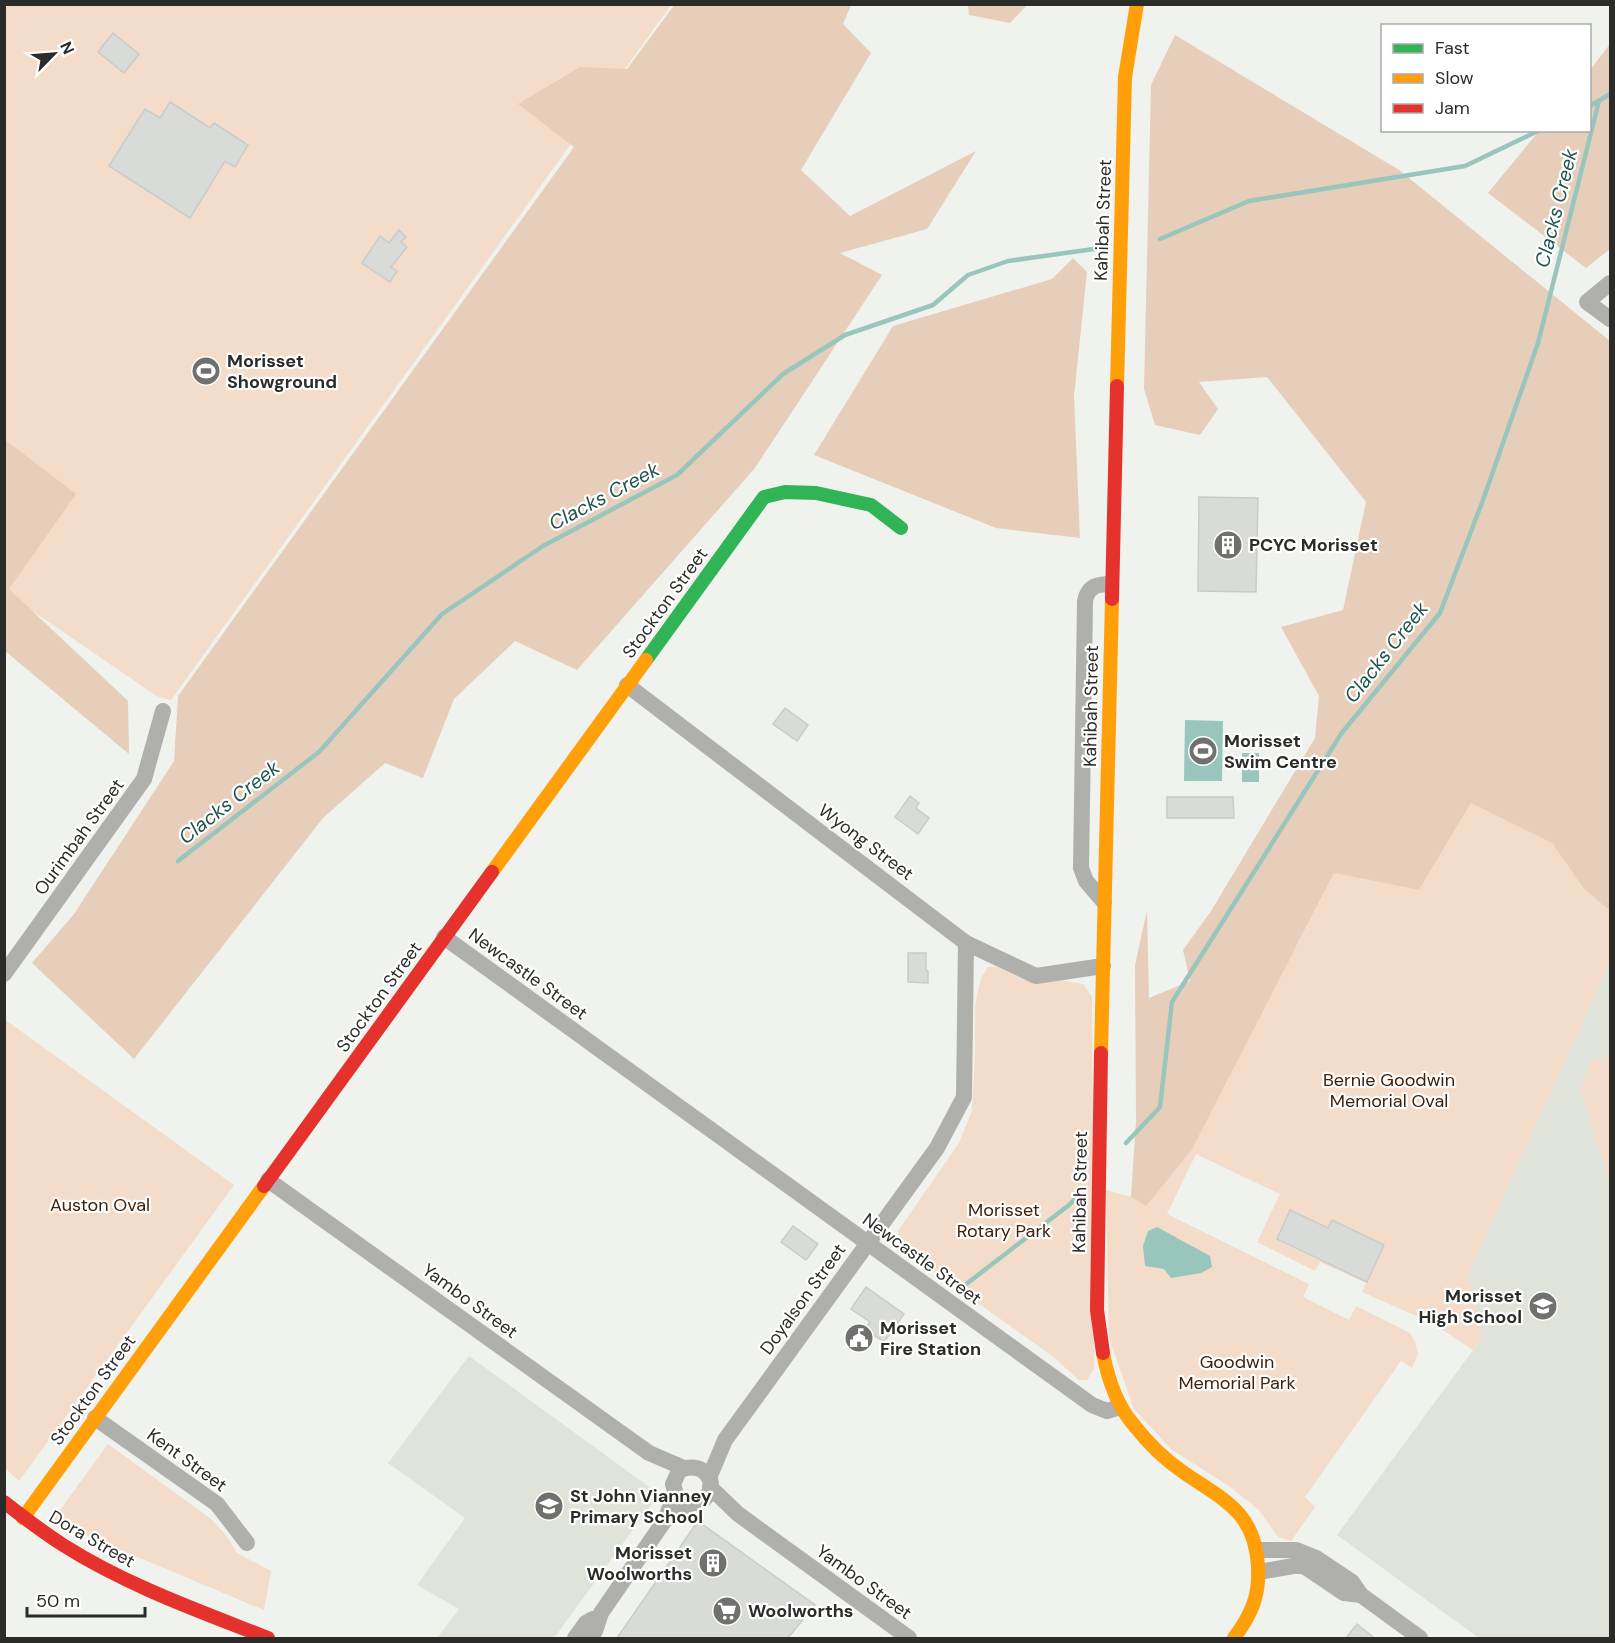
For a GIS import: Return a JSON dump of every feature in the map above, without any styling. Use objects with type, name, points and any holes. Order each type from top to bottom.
[{"type":"street","name":"Kahibah Street","points":[[1120,1407],[1106,1364],[1097,1310],[1104,902],[1125,77],[1137,4]]},
{"type":"street","points":[[1611,283],[1587,302],[1611,319]]},
{"type":"street","name":"Stockton Street","points":[[22,1518],[764,497],[785,492],[816,493],[871,505],[901,528]]},
{"type":"street","points":[[1104,902],[1086,881],[1081,868],[1085,601],[1091,588],[1098,584],[1112,584]]},
{"type":"street","name":"Wyong Street","points":[[627,685],[966,943],[1036,976],[1103,966]]},
{"type":"street","name":"Ourimbah Street","points":[[4,974],[144,779],[163,711]]},
{"type":"street","name":"Newcastle Street","points":[[444,937],[1092,1405],[1107,1412],[1120,1407]]},
{"type":"street","name":"Doyalson Street","points":[[665,1520],[707,1496],[709,1482],[725,1440],[937,1148],[964,1097],[966,943]]},
{"type":"street","name":"Yambo Street","points":[[268,1180],[649,1453],[688,1467]]},
{"type":"street","points":[[1120,1407],[1159,1451],[1179,1469],[1241,1515],[1249,1526],[1257,1550],[1259,1572],[1257,1601],[1234,1638]]},
{"type":"street","name":"Kent Street","points":[[95,1418],[217,1504],[247,1543]]},
{"type":"street","name":"Doyalson Street","points":[[589,1638],[595,1631],[601,1613],[665,1520],[676,1475],[725,1440]]},
{"type":"street","name":"Yambo Street","points":[[649,1453],[674,1489]]},
{"type":"street","points":[[688,1467],[703,1470],[709,1482]]},
{"type":"street","name":"Yambo Street","points":[[709,1482],[738,1514],[909,1638]]},
{"type":"street","points":[[674,1489],[681,1501],[695,1503]]},
{"type":"street","name":"Dora Street","points":[[4,1502],[49,1537],[110,1572],[268,1638]]},
{"type":"street","name":"Yambo Street","points":[[695,1503],[738,1514]]},
{"type":"street","points":[[1257,1550],[1296,1550],[1316,1558],[1352,1582],[1360,1595],[1420,1638]]},
{"type":"street","points":[[1259,1572],[1304,1566],[1344,1593],[1360,1595]]},
{"type":"street","name":"Doyalson Street","points":[[575,1638],[586,1623],[601,1613]]},
{"type":"shaded area","points":[[675,4],[851,5],[843,24],[871,53],[801,170],[850,216],[976,151],[927,229],[840,253],[882,275],[755,468],[577,670],[515,641],[454,699],[423,778],[385,763],[323,818],[134,1059],[32,963],[74,914],[174,761],[178,696],[574,147],[518,104],[580,67],[627,69]]},
{"type":"shaded area","points":[[968,4],[1027,5],[1010,23],[969,15]]},
{"type":"shaded area","points":[[1175,35],[1399,170],[1610,341],[1610,911],[1584,889],[1552,843],[1471,803],[1419,890],[1334,873],[1191,1151],[1146,1206],[1131,1197],[1136,1121],[1135,965],[1147,910],[1149,998],[1190,981],[1183,950],[1211,911],[1315,738],[1319,696],[1281,627],[1343,610],[1366,502],[1267,377],[1199,382],[1218,409],[1200,435],[1155,425],[1144,389],[1151,85]]},
{"type":"shaded area","points":[[1610,44],[1610,249],[1586,268],[1488,193],[1538,132],[1591,132],[1591,69]]},
{"type":"shaded area","points":[[1073,258],[1087,272],[1074,396],[1080,538],[996,528],[814,455],[893,326],[1052,279]]},
{"type":"shaded area","points":[[4,439],[76,494],[9,589],[128,701],[129,754],[5,651]]},
{"type":"shaded area","name":"Morisset High School","points":[[1610,962],[1610,1638],[1479,1638],[1337,1535],[1482,1338],[1468,1274]]},
{"type":"shaded area","name":"St John Vianney Primary School","points":[[469,1356],[659,1494],[554,1638],[437,1638],[459,1609],[417,1585],[465,1518],[388,1463]]},
{"type":"green space","name":"Morisset Showground","points":[[5,5],[671,5],[171,700],[158,697],[5,592]]},
{"type":"green space","name":"Bernie Goodwin Memorial Oval","points":[[1471,803],[1552,843],[1584,889],[1610,911],[1610,962],[1468,1274],[1482,1338],[1473,1350],[1432,1323],[1362,1292],[1366,1283],[1320,1262],[1315,1271],[1257,1242],[1280,1194],[1196,1154],[1167,1214],[1309,1284],[1303,1297],[1349,1320],[1356,1306],[1410,1333],[1415,1342],[1418,1354],[1412,1368],[1401,1361],[1305,1497],[1315,1507],[1291,1541],[1278,1537],[1259,1510],[1229,1486],[1172,1450],[1134,1409],[1109,1338],[1106,1190],[1131,1197],[1146,1206],[1299,942],[1334,873],[1419,890]]},
{"type":"green space","name":"Morisset Rotary Park","points":[[988,967],[997,967],[1024,980],[1060,980],[1083,984],[1092,997],[1094,1369],[1087,1380],[1079,1380],[1051,1355],[900,1248],[898,1231],[959,1143],[972,1111],[975,1005],[981,978]]},
{"type":"green space","name":"Auston Oval","points":[[4,1019],[234,1185],[19,1481],[4,1467]]},
{"type":"green space","points":[[1610,1056],[1610,1184],[1581,1089],[1591,1061]]},
{"type":"green space","points":[[108,1444],[211,1519],[226,1535],[237,1553],[271,1571],[264,1610],[52,1521]]},
{"type":"water","name":"Morisset Swim Centre","points":[[1185,720],[1223,721],[1222,781],[1184,781]]},
{"type":"water","points":[[1242,753],[1259,753],[1259,782],[1242,782]]},
{"type":"water","points":[[1157,1227],[1210,1256],[1212,1267],[1201,1273],[1171,1278],[1164,1269],[1145,1266],[1143,1246],[1148,1231]]},
{"type":"building","points":[[113,33],[139,54],[124,73],[98,52]]},
{"type":"building","points":[[170,102],[210,128],[214,123],[248,145],[235,167],[225,161],[190,218],[109,166],[145,109],[160,118]]},
{"type":"building","points":[[399,230],[406,237],[401,242],[407,247],[391,267],[397,271],[390,282],[362,263],[380,236],[389,243]]},
{"type":"building","name":"PCYC Morisset","points":[[1199,497],[1258,498],[1256,592],[1198,591]]},
{"type":"building","points":[[785,708],[808,725],[797,741],[773,724]]},
{"type":"building","points":[[910,796],[919,803],[916,808],[929,818],[918,834],[895,817]]},
{"type":"building","points":[[1167,797],[1233,797],[1234,818],[1167,818]]},
{"type":"building","points":[[908,953],[926,953],[928,983],[908,982]]},
{"type":"building","points":[[1290,1210],[1328,1228],[1332,1220],[1384,1245],[1367,1282],[1277,1239]]},
{"type":"building","points":[[793,1226],[818,1244],[806,1260],[781,1242]]},
{"type":"building","points":[[866,1287],[904,1314],[884,1342],[865,1329],[870,1322],[851,1309]]},
{"type":"building","name":"Morisset Woolworths","points":[[698,1521],[815,1605],[788,1638],[617,1638]]},
{"type":"building","points":[[1357,1624],[1373,1637],[1346,1638]]},
{"type":"waterway","name":"Clacks Creek","points":[[1591,105],[1610,94]]},
{"type":"waterway","name":"Clacks Creek","points":[[1126,1143],[1160,1107],[1172,1002],[1341,734],[1440,613],[1483,500],[1538,343],[1599,101]]},
{"type":"waterway","name":"Clacks Creek","points":[[1160,239],[1249,201],[1465,166],[1536,132]]},
{"type":"waterway","name":"Clacks Creek","points":[[178,861],[319,752],[442,614],[543,546],[677,475],[783,374],[845,335],[933,305],[968,275],[1008,261],[1094,249]]},
{"type":"waterway","name":"Clacks Creek","points":[[965,1285],[1069,1205],[1080,1194]]},
{"type":"traffic: fast","points":[[646,660],[764,497],[785,492],[816,493],[871,505],[901,528]]},
{"type":"traffic: slow","points":[[1117,386],[1125,77],[1137,4]]},
{"type":"traffic: slow","points":[[1101,1053],[1112,599]]},
{"type":"traffic: slow","points":[[492,872],[646,660]]},
{"type":"traffic: slow","points":[[23,1518],[264,1186]]},
{"type":"traffic: slow","points":[[1103,1353],[1117,1400],[1138,1431],[1169,1462],[1224,1500],[1243,1519],[1251,1532],[1256,1547],[1258,1566],[1256,1596],[1250,1613],[1234,1638]]},
{"type":"traffic: jam","points":[[1112,599],[1117,386]]},
{"type":"traffic: jam","points":[[264,1186],[492,872]]},
{"type":"traffic: jam","points":[[1101,1053],[1097,1310],[1103,1353]]},
{"type":"traffic: jam","points":[[4,1502],[63,1545],[112,1573],[268,1638]]},
{"type":"place","name":"Morisset Showground","points":[[206,371]]},
{"type":"place","name":"PCYC Morisset","points":[[1228,545]]},
{"type":"place","name":"Morisset Swim Centre","points":[[1203,751]]},
{"type":"place","name":"Morisset High School","points":[[1543,1306]]},
{"type":"place","name":"Morisset Fire Station","points":[[859,1338]]},
{"type":"place","name":"St John Vianney Primary School","points":[[549,1506]]},
{"type":"place","name":"Morisset Woolworths","points":[[713,1563]]},
{"type":"place","name":"Woolworths","points":[[727,1611]]},
{"type":"park label","name":"Goodwin Memorial Park","points":[[1237,1372]]}]
